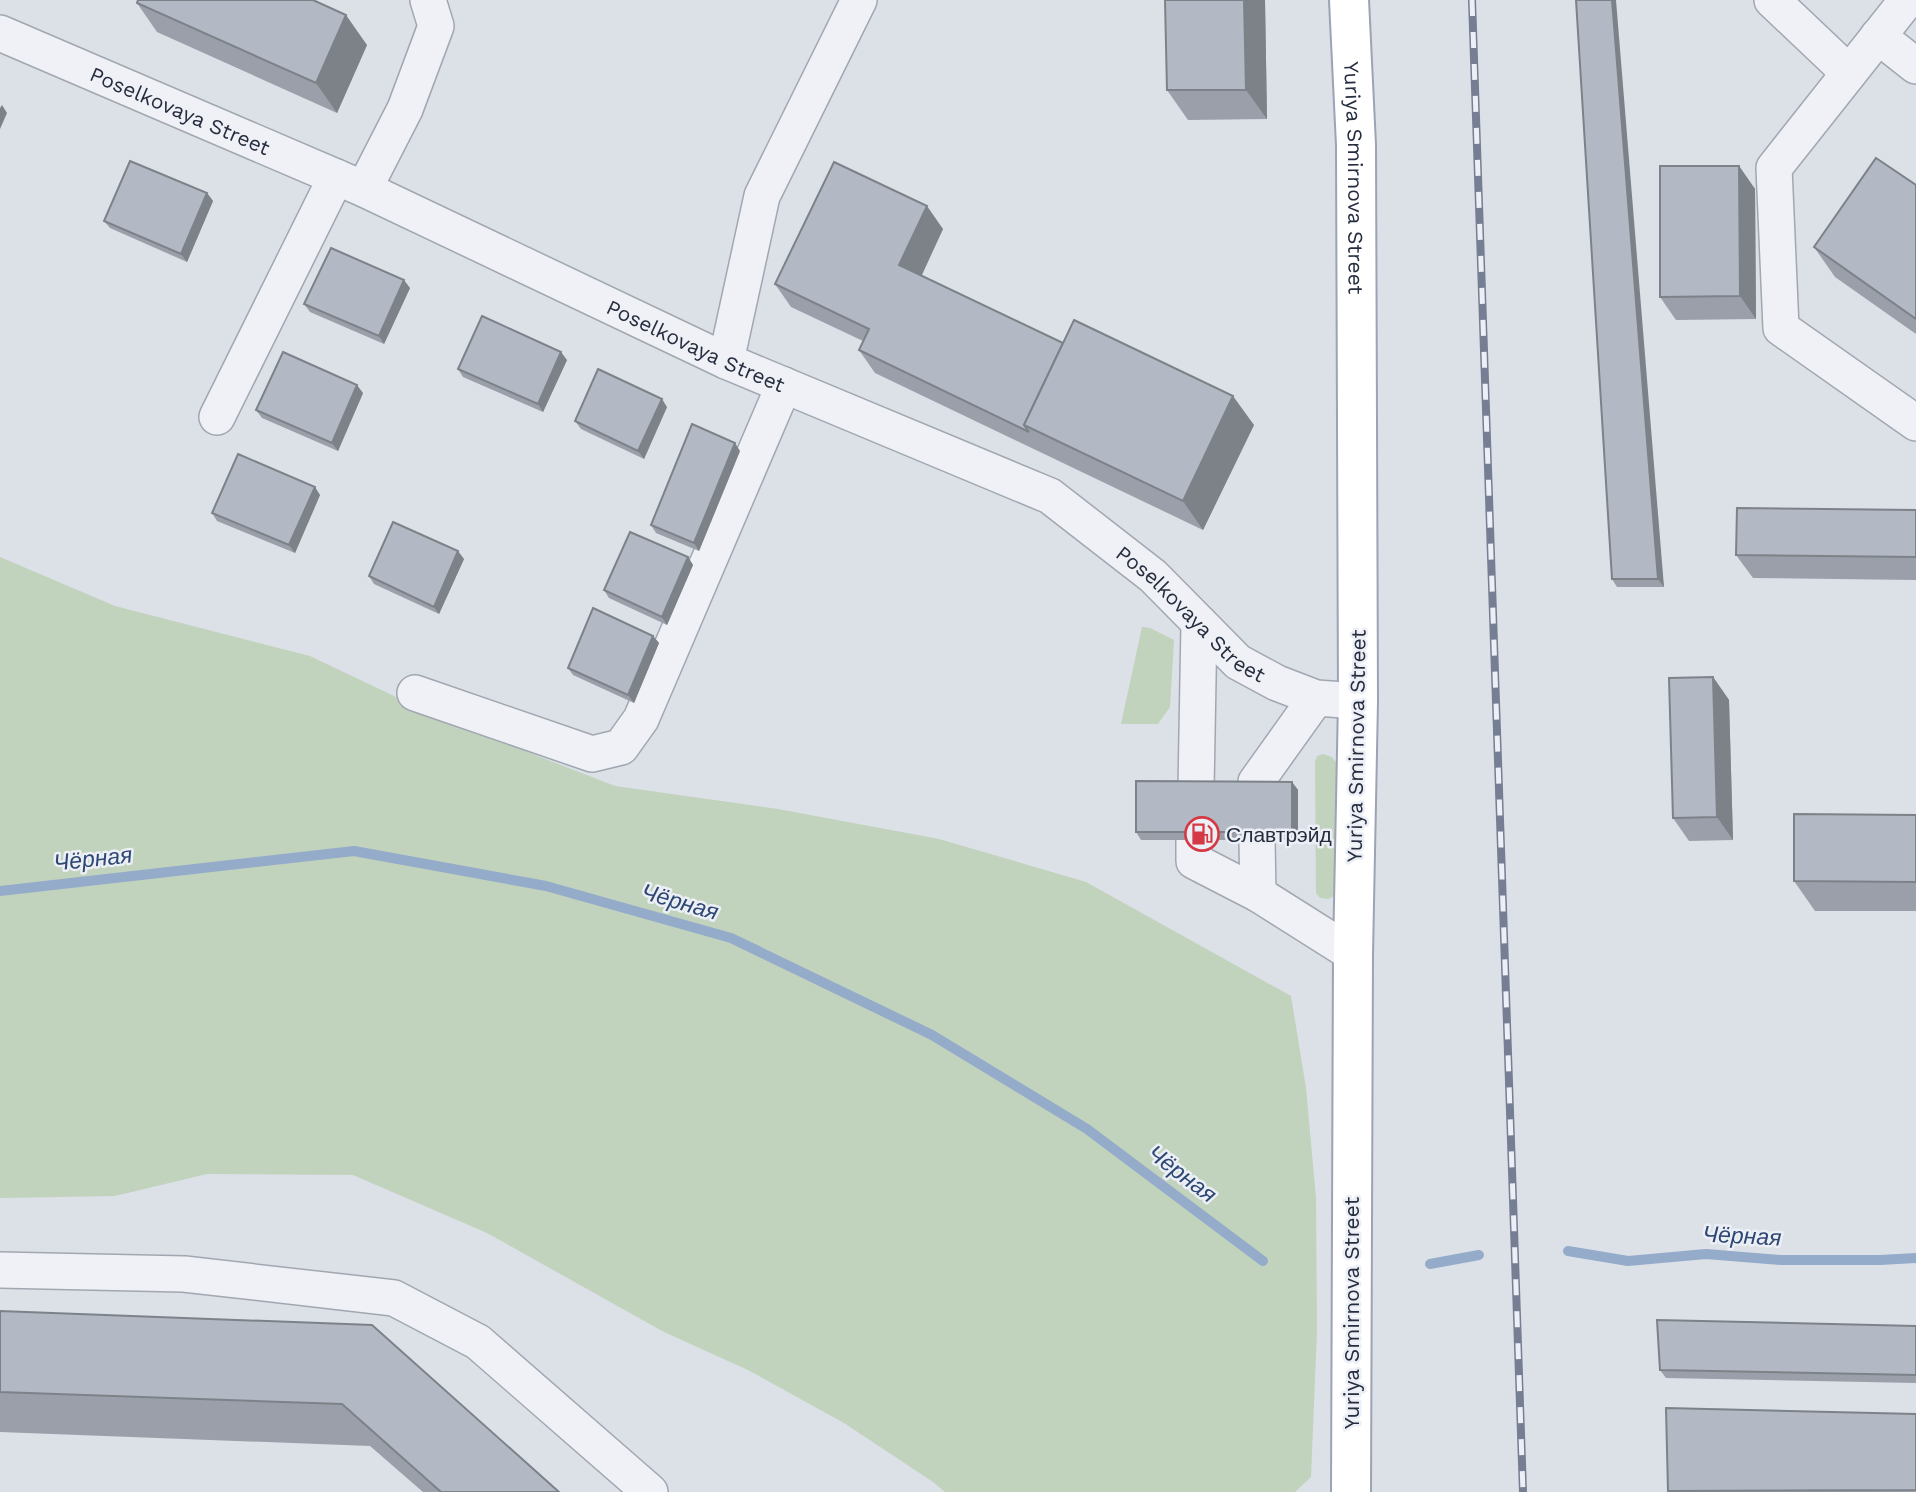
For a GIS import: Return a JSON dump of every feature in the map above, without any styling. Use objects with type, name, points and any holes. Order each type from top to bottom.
[{"type":"main road","name":"Yuriya Smirnova Street","points":[[1349,0],[1356,145],[1358,701],[1353,954],[1350,1492]]},
{"type":"street","points":[[217,417],[350,183],[405,109],[436,26],[428,0]]},
{"type":"street","points":[[726,361],[762,195],[859,0]]},
{"type":"street","points":[[1772,0],[1849,73]]},
{"type":"street","points":[[1907,0],[1774,168],[1781,328],[1916,423]]},
{"type":"street","name":"Poselkovaya Street","points":[[0,33],[350,183],[726,361],[1050,496],[1153,576],[1238,662],[1277,683],[1316,698],[1358,701]]},
{"type":"street","points":[[1878,36],[1916,66]]},
{"type":"street","points":[[415,693],[592,754],[621,747],[641,719],[784,385]]},
{"type":"street","points":[[1196,789],[1199,623]]},
{"type":"street","points":[[1256,789],[1256,782],[1316,698]]},
{"type":"street","points":[[1195,840],[1194,861],[1258,894],[1353,954]]},
{"type":"street","points":[[1257,840],[1258,894]]},
{"type":"street","points":[[0,1270],[184,1274],[394,1298],[478,1342],[650,1492]]},
{"type":"green space","points":[[0,557],[115,606],[310,656],[440,718],[615,786],[778,809],[939,839],[1086,882],[1291,996],[1306,1088],[1316,1198],[1317,1331],[1311,1477],[1295,1492],[945,1492],[844,1423],[748,1370],[664,1332],[487,1233],[353,1175],[207,1174],[115,1196],[0,1198]]},
{"type":"green space","points":[[1142,627],[1174,640],[1170,707],[1158,724],[1121,724]]},
{"type":"green space","points":[[1323,754],[1332,757],[1340,768],[1337,895],[1328,899],[1320,898],[1316,893],[1315,762],[1317,756]]},
{"type":"building","points":[[138,0],[313,0],[346,15],[316,83],[137,3]]},
{"type":"building","points":[[1165,0],[1244,0],[1246,90],[1167,90]]},
{"type":"building","points":[[1576,0],[1612,0],[1658,579],[1612,579]]},
{"type":"building","points":[[1876,158],[1916,185],[1916,319],[1814,247]]},
{"type":"building","points":[[130,161],[207,193],[181,254],[104,221]]},
{"type":"building","points":[[834,162],[927,206],[899,265],[1063,343],[1024,425],[1029,432],[859,350],[869,329],[775,284]]},
{"type":"building","points":[[1660,166],[1739,166],[1740,296],[1660,297]]},
{"type":"building","points":[[331,248],[404,280],[379,336],[304,304]]},
{"type":"building","points":[[482,316],[561,352],[538,404],[458,369]]},
{"type":"building","points":[[1074,320],[1233,396],[1183,501],[1024,425]]},
{"type":"building","points":[[283,352],[357,385],[332,443],[256,410]]},
{"type":"building","points":[[598,369],[662,399],[638,451],[575,421]]},
{"type":"building","points":[[692,424],[735,443],[694,543],[651,525]]},
{"type":"building","points":[[238,454],[315,487],[289,545],[212,513]]},
{"type":"building","points":[[1737,508],[1916,510],[1916,557],[1736,555]]},
{"type":"building","points":[[393,522],[458,551],[434,607],[369,576]]},
{"type":"building","points":[[630,532],[688,557],[662,617],[604,590]]},
{"type":"building","points":[[593,608],[653,636],[628,695],[568,668]]},
{"type":"building","points":[[1713,677],[1717,817],[1673,818],[1669,678]]},
{"type":"building","points":[[1136,781],[1292,782],[1292,832],[1136,832]]},
{"type":"building","points":[[1794,814],[1916,815],[1916,882],[1794,881]]},
{"type":"building","points":[[0,1311],[372,1325],[559,1492],[441,1492],[342,1404],[0,1392]]},
{"type":"building","points":[[1657,1320],[1916,1326],[1916,1375],[1660,1370]]},
{"type":"building","points":[[1666,1408],[1916,1414],[1916,1490],[1668,1491]]},
{"type":"waterway","name":"Чёрная","points":[[0,891],[354,851],[546,886],[731,938],[932,1035],[1087,1129],[1263,1261]]},
{"type":"waterway","name":"Чёрная","points":[[1568,1251],[1628,1261],[1706,1254],[1781,1260],[1916,1258]]},
{"type":"waterway","name":"Чёрная","points":[[1430,1264],[1479,1255]]},
{"type":"railway","points":[[1472,0],[1523,1492]]},
{"type":"place","name":"Славтрэйд","points":[[1202,834]]}]
